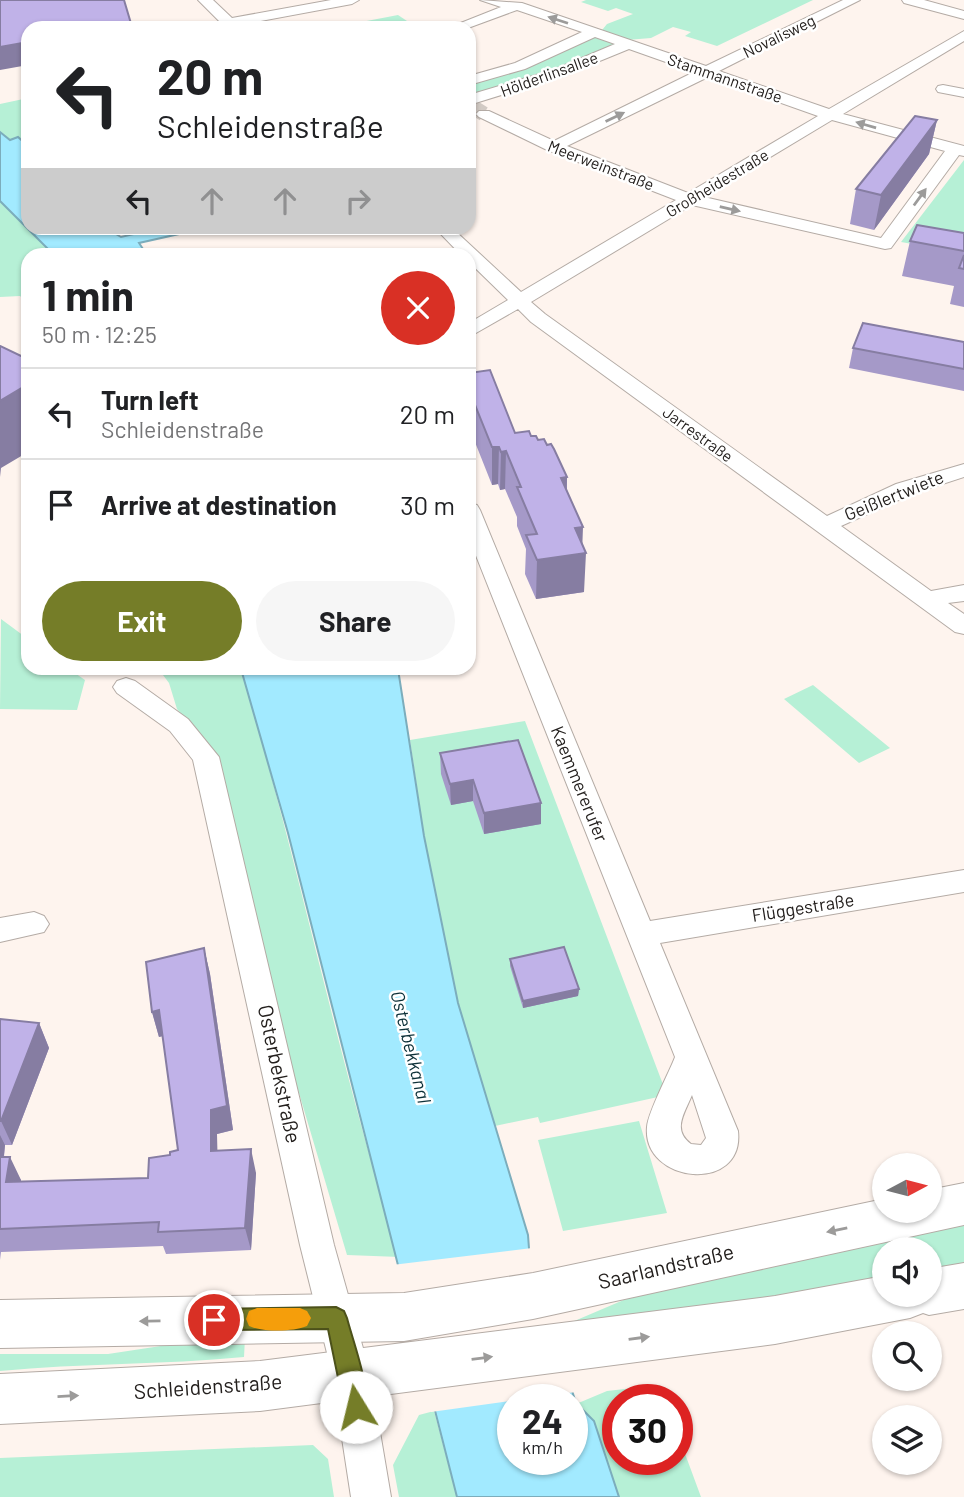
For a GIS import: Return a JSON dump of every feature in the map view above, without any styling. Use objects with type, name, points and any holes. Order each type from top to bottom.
[{"type":"main road","name":"Saarlandstraße","points":[[942,1208],[964,1203]]},
{"type":"main road","name":"Saarlandstraße","points":[[336,1318],[404,1317],[554,1292],[873,1223]]},
{"type":"main road","points":[[942,1290],[964,1286]]},
{"type":"main road","name":"Schleidenstraße","points":[[0,1399],[260,1386],[571,1348],[775,1320],[872,1302]]},
{"type":"main road","points":[[0,1324],[336,1318]]},
{"type":"street","points":[[205,0],[228,21]]},
{"type":"street","points":[[251,21],[352,0]]},
{"type":"street","name":"Stammannstraße","points":[[487,0],[517,6],[831,115],[960,150]]},
{"type":"street","points":[[475,21],[532,0]]},
{"type":"street","name":"Novalisweg","points":[[554,147],[853,0]]},
{"type":"street","points":[[909,0],[964,15]]},
{"type":"street","name":"Hölderlinsallee","points":[[476,79],[520,66],[594,32]]},
{"type":"street","name":"Großheidestraße","points":[[476,327],[831,115],[956,46],[964,35]]},
{"type":"street","name":"Hölderlinsallee","points":[[476,105],[628,44]]},
{"type":"street","points":[[943,89],[964,93]]},
{"type":"street","name":"Meerweinstraße","points":[[476,108],[554,147],[689,200],[885,244],[960,150]]},
{"type":"street","name":"Jarrestraße","points":[[450,235],[464,248]]},
{"type":"street","name":"Jarrestraße","points":[[476,259],[538,318],[964,626]]},
{"type":"street","name":"Geißlertwiete","points":[[825,525],[904,489],[964,470]]},
{"type":"street","name":"Kaemmererufer","points":[[476,528],[691,1057]]},
{"type":"street","points":[[927,599],[964,593]]},
{"type":"street","name":"Osterbekstraße","points":[[126,687],[179,725],[206,757],[351,1373],[371,1497]]},
{"type":"street","name":"Flüggestraße","points":[[643,934],[964,881]]},
{"type":"street","points":[[0,930],[34,924]]},
{"type":"green space","points":[[813,0],[717,46],[685,36],[691,32],[673,27],[651,38],[615,41],[617,45],[546,76],[476,95],[476,81],[598,35],[607,24],[633,14],[616,8],[608,11],[581,2]]},
{"type":"green space","points":[[398,15],[407,21],[367,21]]},
{"type":"green space","points":[[21,100],[21,139],[19,137],[10,140],[0,132],[0,104]]},
{"type":"green space","points":[[964,160],[964,253],[901,242]]},
{"type":"green space","points":[[0,201],[21,222],[21,235],[34,235],[47,248],[21,248],[21,297],[0,297]]},
{"type":"green space","points":[[1,619],[21,634],[21,675],[78,675],[85,680],[77,710],[0,709]]},
{"type":"green space","points":[[163,675],[243,675],[282,815],[357,1111],[400,1257],[347,1255],[291,1066],[213,753],[177,709],[169,683]]},
{"type":"green space","points":[[813,685],[890,748],[859,763],[784,699]]},
{"type":"green space","points":[[525,721],[667,1095],[540,1123],[538,1117],[495,1126],[458,1003],[424,836],[410,740]]},
{"type":"green space","points":[[639,1121],[667,1213],[563,1231],[538,1140]]},
{"type":"green space","points":[[964,1214],[964,1273],[942,1277],[942,1237],[872,1237],[872,1291],[572,1322],[633,1296],[928,1223],[942,1223],[942,1219]]},
{"type":"green space","points":[[245,1338],[244,1357],[0,1371],[0,1354],[108,1354],[207,1339]]},
{"type":"green space","points":[[602,1393],[602,1445],[594,1421],[588,1415],[588,1399]]},
{"type":"green space","points":[[434,1411],[457,1497],[399,1497],[393,1465],[419,1415]]},
{"type":"green space","points":[[313,1445],[328,1459],[334,1497],[0,1497],[0,1458]]},
{"type":"green space","points":[[612,1475],[693,1475],[701,1497],[619,1497]]},
{"type":"water","points":[[0,132],[10,140],[18,137],[21,140],[21,222],[0,201]]},
{"type":"water","points":[[34,235],[175,235],[139,243],[142,248],[47,248]]},
{"type":"water","name":"Osterbekkanal","points":[[243,675],[399,675],[424,836],[458,1003],[528,1235],[530,1262],[570,1384],[497,1384],[497,1475],[588,1475],[588,1415],[594,1421],[602,1445],[602,1475],[612,1475],[619,1497],[457,1497],[288,833]]},
{"type":"pier","points":[[532,1248],[533,1261],[573,1384],[497,1384],[497,1403],[431,1412],[392,1265]]},
{"type":"building","points":[[0,0],[124,0],[130,21],[21,21],[21,43],[0,47]]},
{"type":"building","points":[[915,116],[937,120],[881,195],[856,189]]},
{"type":"building","points":[[917,225],[964,233],[964,251],[910,241]]},
{"type":"building","points":[[964,255],[964,269],[959,268]]},
{"type":"building","points":[[863,323],[964,342],[964,369],[853,348]]},
{"type":"building","points":[[0,346],[21,356],[21,388],[0,401]]},
{"type":"building","points":[[490,370],[515,433],[529,431],[531,436],[536,436],[538,440],[544,439],[547,445],[551,444],[567,477],[561,478],[583,527],[575,528],[586,553],[537,560],[526,535],[537,534],[517,487],[521,487],[506,451],[501,452],[499,447],[492,447],[476,407],[476,372]]},
{"type":"building","points":[[518,740],[541,803],[484,813],[473,780],[450,784],[440,753]]},
{"type":"building","points":[[564,947],[579,989],[523,1001],[510,959]]},
{"type":"building","points":[[204,948],[227,1106],[211,1110],[211,1151],[251,1149],[245,1228],[158,1232],[159,1222],[0,1229],[0,1157],[10,1157],[6,1182],[148,1178],[149,1158],[170,1155],[170,1152],[178,1150],[159,1010],[152,1012],[146,962]]},
{"type":"building","points":[[0,1019],[39,1023],[1,1121],[0,1121]]},
{"type":"tunnel","points":[[476,109],[484,114]]},
{"type":"slow traffic","points":[[257,1319],[300,1318]]},
{"type":"route","points":[[214,1320],[336,1318],[351,1373],[356,1407]]}]
